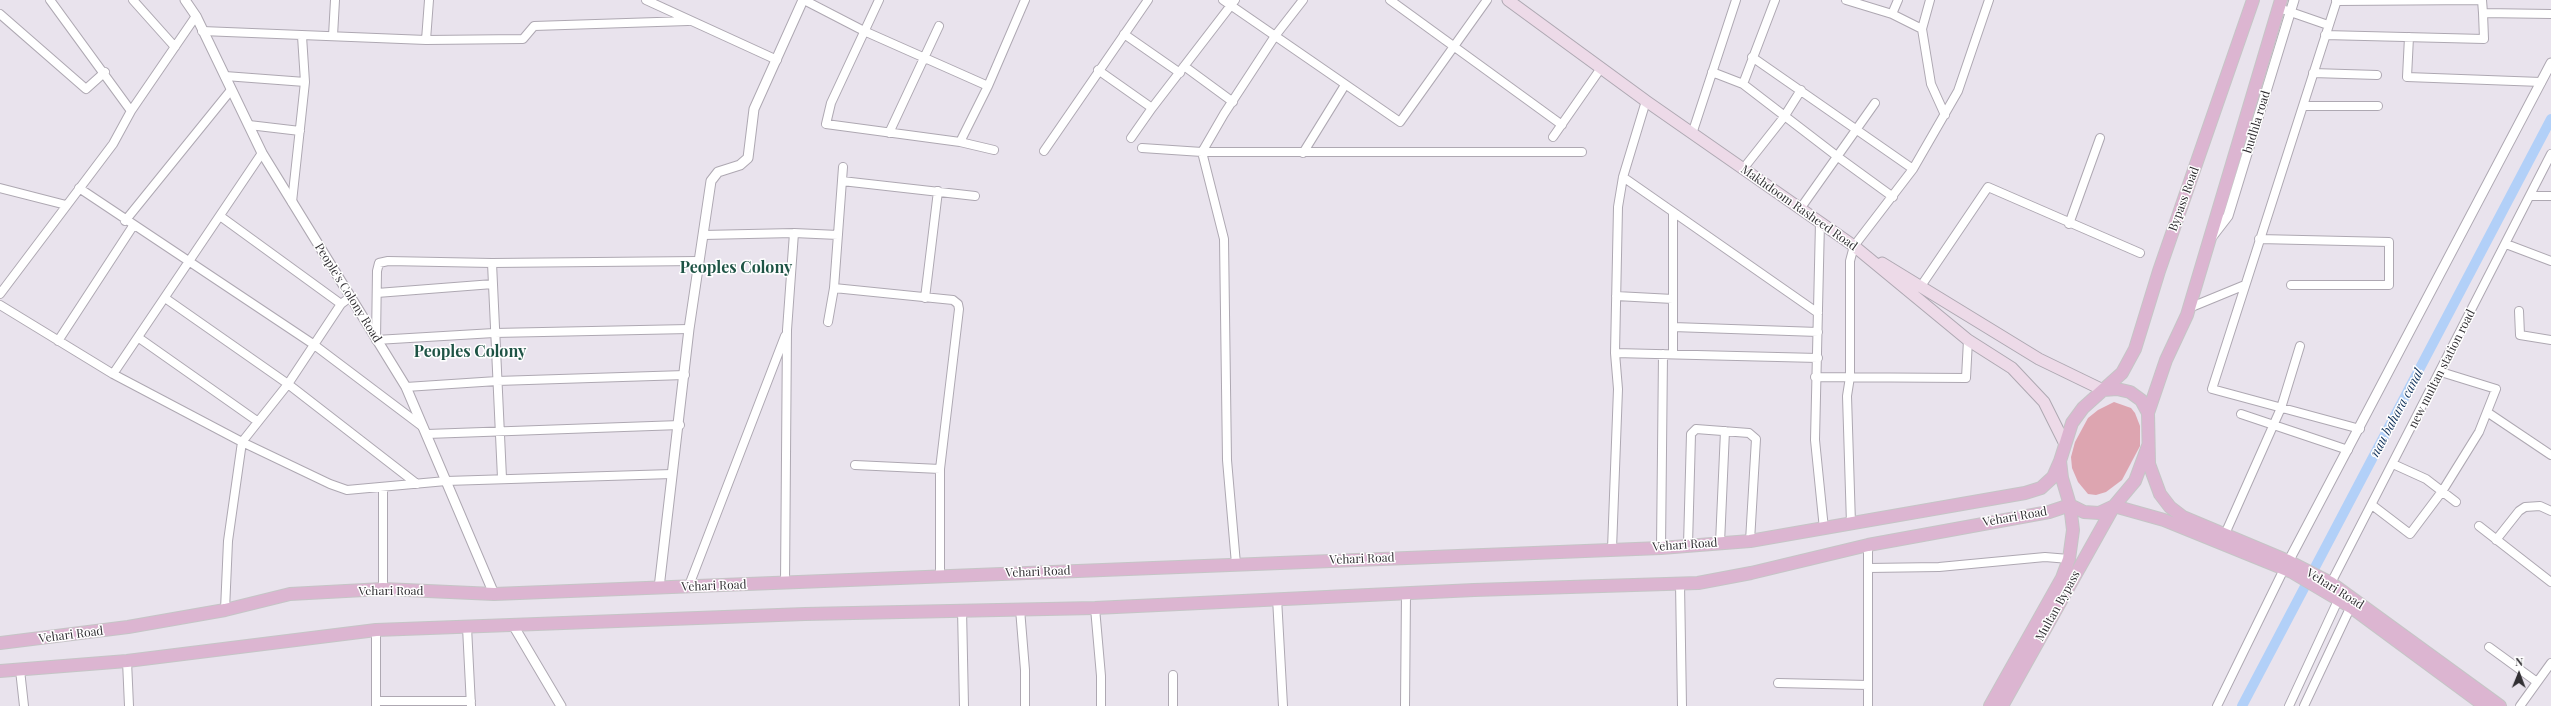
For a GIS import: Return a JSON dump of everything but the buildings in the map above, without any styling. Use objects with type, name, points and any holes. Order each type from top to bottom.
[{"type":"main road","name":"Makhdoom Rasheed Road","points":[[1508,0],[1692,134],[1854,246],[1968,340],[2012,368],[2029,383],[2044,402],[2064,442]]},
{"type":"main road","name":"Bypass Road","points":[[2103,390],[2122,373],[2135,349],[2159,271],[2253,0]]},
{"type":"main road","points":[[2070,505],[2084,512],[2099,513],[2114,506],[2135,481],[2148,446],[2148,412],[2166,360],[2189,308],[2280,4]]},
{"type":"main road","points":[[1854,246],[1921,286],[1977,323],[2038,359],[2103,390],[2117,389],[2130,392],[2141,400],[2148,412]]},
{"type":"main road","points":[[1990,706],[2062,578],[2068,559],[2073,530],[2070,505],[2064,485],[2060,461],[2064,442],[2072,423],[2082,408],[2103,390]]},
{"type":"main road","name":"Vehari Road","points":[[2148,446],[2153,480],[2170,507],[2183,517],[2225,534],[2328,585],[2485,706]]},
{"type":"main road","name":"Vehari Road","points":[[0,643],[128,627],[225,610],[290,594],[383,589],[494,594],[688,588],[940,576],[1661,548],[1688,544],[1750,541],[2025,494],[2041,488],[2053,477],[2060,461]]},
{"type":"main road","name":"Vehari Road","points":[[0,670],[20,670],[127,660],[376,630],[962,609],[1095,608],[1277,598],[1698,583],[1751,573],[1868,545],[2050,512],[2070,505]]},
{"type":"main road","name":"Vehari Road","points":[[2114,506],[2164,520],[2290,567]]},
{"type":"main road","name":"Multan Bypass","points":[[2002,706],[2114,506]]},
{"type":"main road","name":"Vehari Road","points":[[2352,604],[2500,706]]},
{"type":"street","points":[[50,0],[105,72],[132,111]]},
{"type":"street","points":[[133,0],[175,47]]},
{"type":"street","name":"People's Colony Road","points":[[185,0],[196,16],[230,90],[249,124],[262,153],[349,298],[406,387],[494,594]]},
{"type":"street","points":[[333,36],[334,0]]},
{"type":"street","points":[[426,40],[429,0]]},
{"type":"street","points":[[646,0],[688,21],[777,60]]},
{"type":"street","points":[[659,588],[672,474],[680,425],[689,329],[710,180],[718,172],[740,165],[748,158],[754,108],[803,0],[864,31],[988,86]]},
{"type":"street","points":[[879,0],[830,103],[826,124],[960,142],[994,150]]},
{"type":"street","points":[[960,142],[988,86],[1025,0]]},
{"type":"street","points":[[1044,151],[1098,70],[1148,0]]},
{"type":"street","points":[[1223,0],[1233,3],[1274,36],[1400,122],[1452,46],[1487,0]]},
{"type":"street","points":[[1236,564],[1227,460],[1224,239],[1202,152],[1274,36],[1303,0]]},
{"type":"street","points":[[1390,0],[1562,125]]},
{"type":"street","points":[[1692,134],[1736,0]]},
{"type":"street","points":[[1743,84],[1752,57],[1775,0]]},
{"type":"street","points":[[1846,0],[1858,2],[1892,14],[1922,29]]},
{"type":"street","points":[[1892,14],[1898,0]]},
{"type":"street","points":[[1930,0],[1922,29],[1931,84],[1945,115]]},
{"type":"street","points":[[1851,524],[1847,396],[1850,377],[1850,261],[1854,246],[1913,169],[1958,91],[1989,0]]},
{"type":"street","name":"budhla road","points":[[2211,238],[2223,225],[2228,216],[2294,0]]},
{"type":"street","points":[[2325,35],[2484,39],[2482,0],[2336,1],[2328,25],[2325,35],[2314,73],[2259,239],[2212,389],[2360,429]]},
{"type":"street","points":[[1131,138],[1152,108],[1233,3]]},
{"type":"street","points":[[2280,4],[2290,13],[2328,25]]},
{"type":"street","points":[[2483,13],[2551,14]]},
{"type":"street","points":[[0,14],[86,89],[88,90],[105,72]]},
{"type":"street","points":[[0,294],[112,144],[132,111],[196,16]]},
{"type":"street","points":[[202,31],[426,40],[523,39],[534,26],[688,21]]},
{"type":"street","points":[[889,133],[939,26]]},
{"type":"street","points":[[1124,34],[1233,102]]},
{"type":"street","points":[[292,202],[305,82],[302,36]]},
{"type":"street","points":[[2409,37],[2407,77],[2541,82]]},
{"type":"street","points":[[1752,57],[1913,169]]},
{"type":"street","points":[[2217,706],[2290,567],[2348,450],[2551,62]]},
{"type":"street","points":[[1553,137],[1601,68]]},
{"type":"street","points":[[1098,70],[1152,108]]},
{"type":"street","points":[[1712,72],[1743,84],[1784,117],[1893,197]]},
{"type":"street","points":[[2314,73],[2378,75]]},
{"type":"street","points":[[224,76],[305,82]]},
{"type":"street","points":[[1303,153],[1346,85]]},
{"type":"street","points":[[125,221],[230,90]]},
{"type":"street","points":[[1742,169],[1784,117],[1801,90]]},
{"type":"street","points":[[1612,549],[1618,389],[1615,353],[1618,207],[1624,177],[1646,101]]},
{"type":"street","points":[[1800,208],[1838,157],[1855,129],[1875,103]]},
{"type":"street","points":[[2303,106],[2378,106]]},
{"type":"street","points":[[249,124],[300,131]]},
{"type":"street","points":[[2070,224],[2100,138]]},
{"type":"street","points":[[1142,148],[1202,152],[1303,153],[1582,152]]},
{"type":"street","points":[[113,374],[139,338],[262,153]]},
{"type":"street","name":"new multan station road","points":[[2328,585],[2372,505],[2441,372],[2551,154]]},
{"type":"street","points":[[828,322],[834,288],[843,168]]},
{"type":"street","points":[[1624,177],[1818,313]]},
{"type":"street","points":[[842,181],[974,196]]},
{"type":"street","points":[[1921,286],[1988,187],[2070,224],[2140,253]]},
{"type":"street","points":[[0,188],[66,205]]},
{"type":"street","points":[[79,188],[132,226],[189,261],[313,344],[425,430],[499,430],[680,425]]},
{"type":"street","points":[[925,298],[938,191]]},
{"type":"street","points":[[2530,196],[2551,196]]},
{"type":"street","points":[[1673,212],[1673,354]]},
{"type":"street","points":[[220,216],[341,304]]},
{"type":"street","points":[[1820,222],[1818,358],[1815,377],[1815,440],[1824,529]]},
{"type":"street","points":[[58,341],[132,226]]},
{"type":"street","points":[[703,235],[794,233],[838,235]]},
{"type":"street","points":[[785,583],[787,330],[794,233]]},
{"type":"street","points":[[2259,239],[2389,242],[2389,285],[2291,284]]},
{"type":"street","points":[[2506,244],[2551,261]]},
{"type":"street","points":[[689,329],[494,333],[376,340],[377,293],[380,263],[388,261],[492,264],[699,262]]},
{"type":"street","points":[[492,264],[494,333],[498,381],[502,478]]},
{"type":"street","points":[[377,293],[493,284]]},
{"type":"street","points":[[2189,308],[2245,285]]},
{"type":"street","points":[[834,288],[953,300],[959,309],[940,469],[940,576]]},
{"type":"street","points":[[1616,296],[1673,299]]},
{"type":"street","points":[[165,298],[288,384],[417,484]]},
{"type":"street","points":[[225,610],[228,541],[242,442],[257,421],[288,384],[313,344],[341,304],[349,298]]},
{"type":"street","points":[[0,305],[113,374],[242,442],[330,484],[347,490],[383,488],[446,481],[502,478],[672,474]]},
{"type":"street","points":[[2519,311],[2520,335],[2551,340]]},
{"type":"street","points":[[1673,327],[1818,332]]},
{"type":"street","points":[[688,588],[787,330]]},
{"type":"street","points":[[139,338],[257,421]]},
{"type":"street","points":[[1815,377],[1966,378],[1968,340]]},
{"type":"street","points":[[2225,534],[2281,408],[2300,346]]},
{"type":"street","points":[[1615,353],[1818,358]]},
{"type":"street","points":[[1661,548],[1663,354]]},
{"type":"street","points":[[2372,505],[2410,534],[2443,490],[2479,432],[2496,389],[2441,372]]},
{"type":"street","points":[[406,387],[498,381],[685,375]]},
{"type":"street","points":[[2487,412],[2551,455]]},
{"type":"street","points":[[2241,414],[2348,450]]},
{"type":"street","points":[[1688,544],[1692,434],[1696,429],[1749,432],[1756,439],[1750,541]]},
{"type":"street","points":[[1720,543],[1725,431]]},
{"type":"street","points":[[2393,464],[2419,474],[2443,490],[2456,502]]},
{"type":"street","points":[[855,465],[940,469]]},
{"type":"street","points":[[383,488],[383,589]]},
{"type":"street","points":[[2496,540],[2519,511],[2525,507],[2540,506],[2551,512]]},
{"type":"street","points":[[2479,526],[2551,582]]},
{"type":"street","points":[[1868,545],[1868,706]]},
{"type":"street","points":[[1868,568],[1939,567],[2045,557],[2068,559]]},
{"type":"street","points":[[1680,583],[1682,706]]},
{"type":"street","points":[[1405,706],[1406,593]]},
{"type":"street","points":[[2290,706],[2341,595]]},
{"type":"street","points":[[1277,598],[1282,706]]},
{"type":"street","points":[[2304,706],[2352,604]]},
{"type":"street","points":[[1095,608],[1101,676],[1101,706]]},
{"type":"street","points":[[962,609],[964,706]]},
{"type":"street","points":[[1020,609],[1025,670],[1025,706]]},
{"type":"street","points":[[514,625],[561,706]]},
{"type":"street","points":[[376,630],[376,703],[471,703],[467,627]]},
{"type":"street","points":[[2488,647],[2537,682]]},
{"type":"street","points":[[2312,658],[2324,664]]},
{"type":"street","points":[[127,660],[129,706]]},
{"type":"street","points":[[2520,706],[2551,663]]},
{"type":"street","points":[[20,670],[24,706]]},
{"type":"street","points":[[1173,675],[1173,706]]},
{"type":"street","points":[[1778,682],[1868,685]]},
{"type":"street","points":[[2301,682],[2312,688]]},
{"type":"shaded area","points":[[2114,402],[2131,408],[2135,413],[2140,426],[2140,446],[2122,480],[2106,492],[2096,495],[2088,494],[2078,482],[2072,468],[2071,457],[2075,442],[2088,418],[2098,410]]},
{"type":"waterway","name":"nau bahara canal","points":[[2242,706],[2551,119]]},
{"type":"district","name":"Peoples Colony","points":[[736,268]]},
{"type":"district","name":"Peoples Colony","points":[[470,352]]}]
